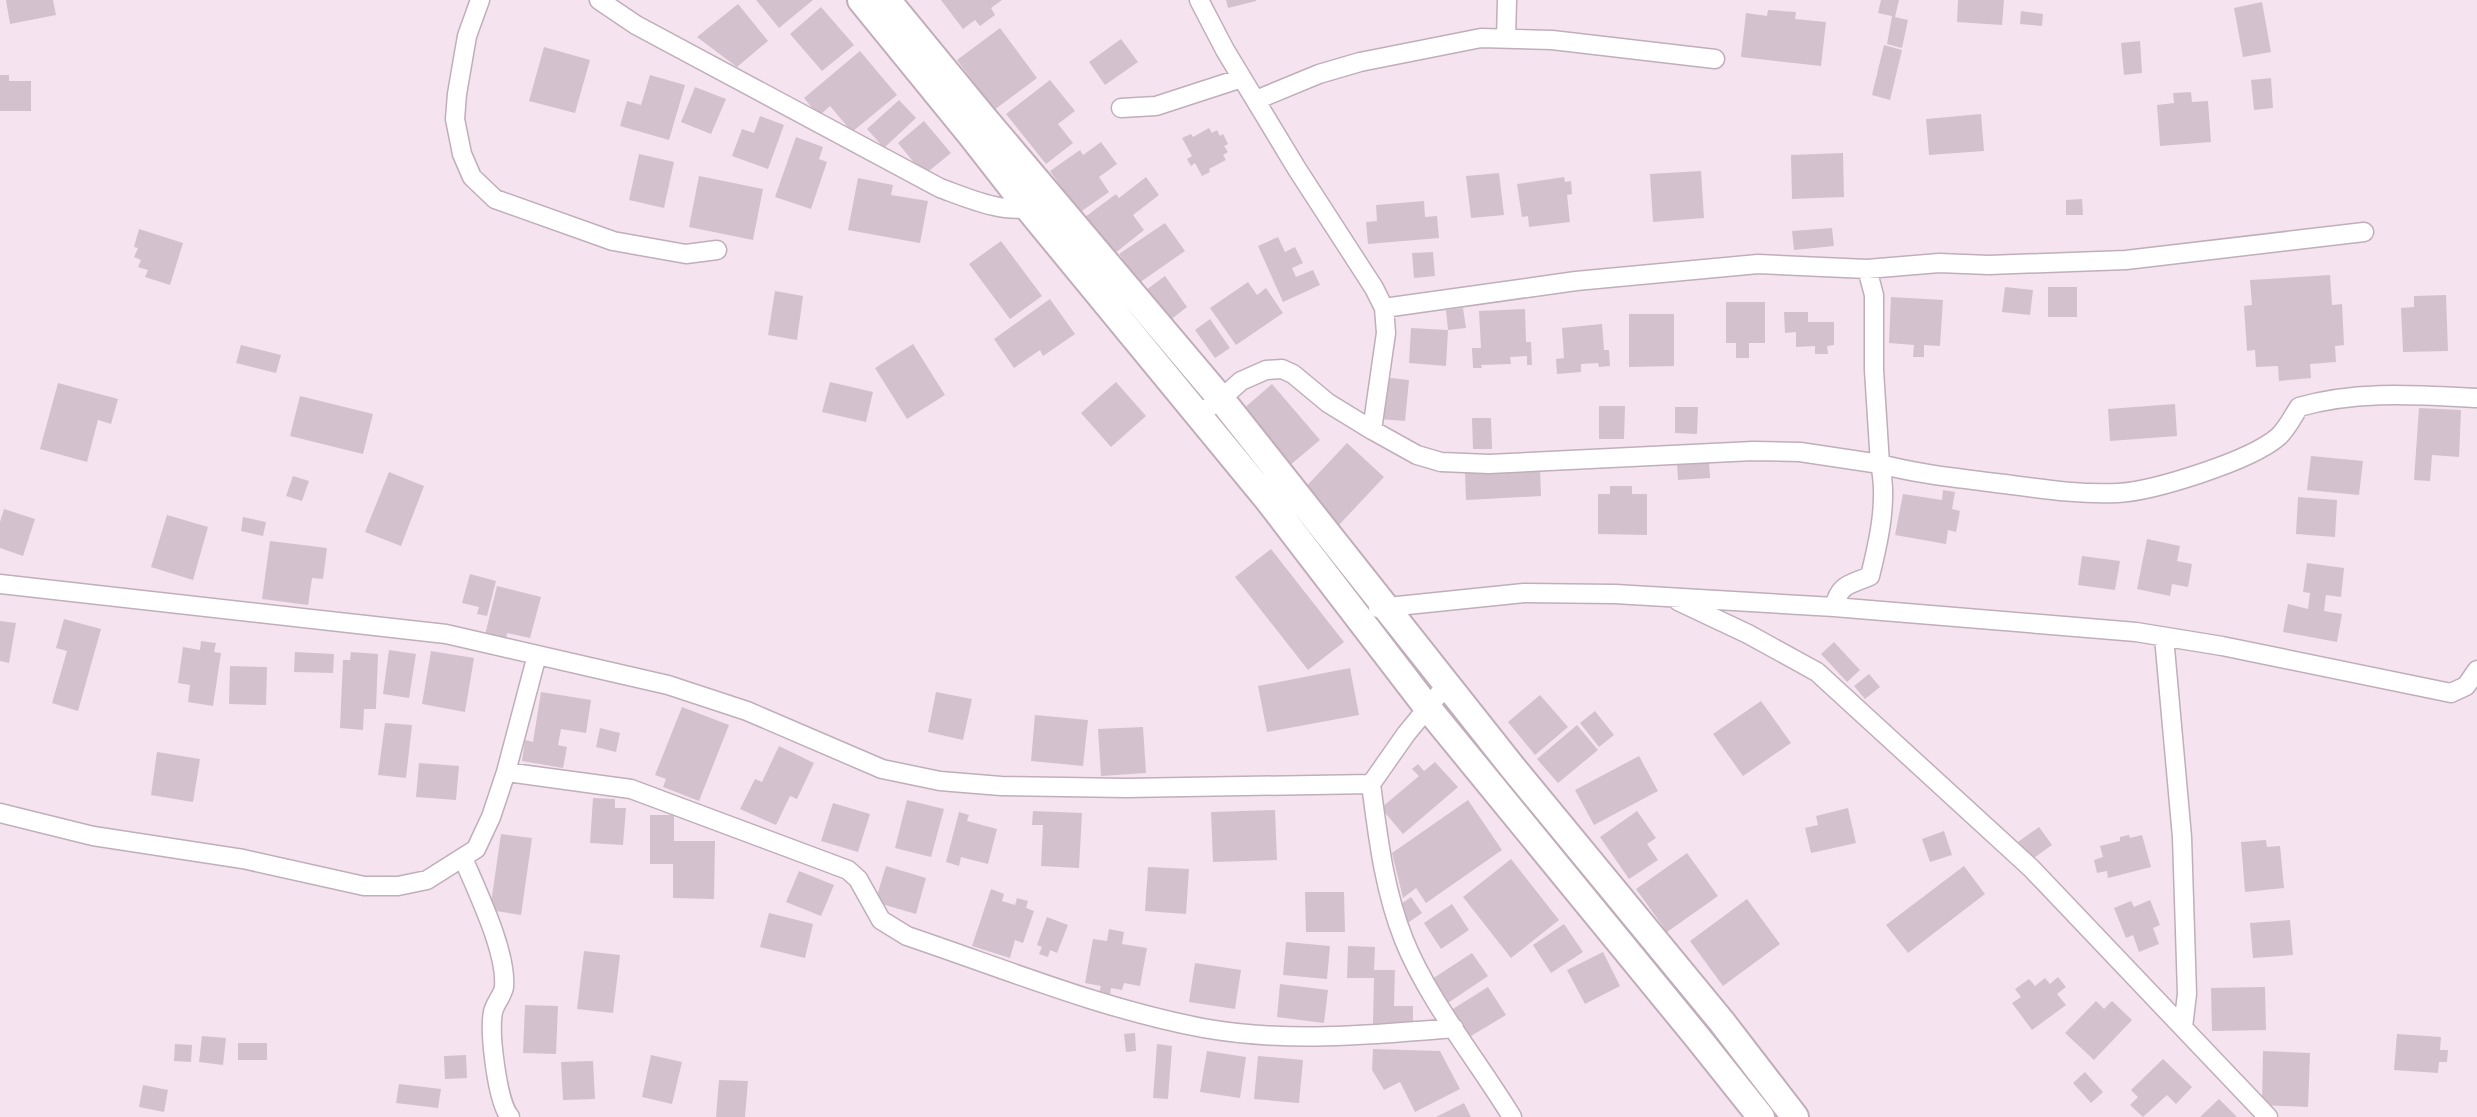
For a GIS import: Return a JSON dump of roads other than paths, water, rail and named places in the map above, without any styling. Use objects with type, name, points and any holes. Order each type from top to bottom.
[{"type":"main road","points":[[861,0],[1269,501],[1427,708],[1761,1117]]},
{"type":"main road","points":[[887,0],[1052,200],[1222,399],[1385,607],[1796,1117]]},
{"type":"main road","points":[[1560,870],[1581,852]]},
{"type":"main road","points":[[1698,1038],[1722,1022]]},
{"type":"street","points":[[480,0],[467,36],[455,118],[462,154],[472,177],[495,199],[613,240],[686,254],[717,250]]},
{"type":"street","points":[[599,0],[636,25],[929,182],[991,205],[1028,208],[1052,200]]},
{"type":"street","points":[[1199,0],[1225,50],[1384,308],[1386,333],[1372,430]]},
{"type":"street","points":[[1506,38],[1507,0]]},
{"type":"street","points":[[1256,100],[1319,74],[1360,62],[1481,38],[1552,40],[1715,60]]},
{"type":"street","points":[[1121,108],[1156,106],[1242,78]]},
{"type":"street","points":[[1384,308],[1576,281],[1758,264],[1867,269],[1940,263],[1989,265],[2126,260],[2364,232]]},
{"type":"street","points":[[1834,607],[1838,592],[1847,584],[1870,576],[1877,551],[1884,495],[1874,370],[1874,295],[1867,269]]},
{"type":"street","points":[[1198,415],[1222,399],[1241,381],[1266,370],[1282,369],[1293,374],[1328,404],[1372,430],[1417,455],[1441,462],[1489,464],[1753,451],[1800,452],[1881,464],[1909,472],[2046,490],[2120,493],[2172,481],[2242,458],[2276,439],[2287,429],[2299,407],[2367,395],[2477,398]]},
{"type":"street","points":[[0,584],[446,634],[668,685],[747,711],[882,769],[940,781],[1001,786],[1126,788],[1371,784]]},
{"type":"street","points":[[1354,612],[1524,593],[1669,596],[2136,632],[2222,646],[2451,693],[2466,686],[2477,670]]},
{"type":"street","points":[[1669,596],[1748,634],[1817,672],[2031,868],[2268,1117]]},
{"type":"street","points":[[2164,637],[2182,837],[2187,994],[2183,1027]]},
{"type":"street","points":[[0,813],[93,835],[243,859],[363,886],[398,886],[427,880],[476,849],[491,817],[506,772],[537,655]]},
{"type":"street","points":[[1448,683],[1371,784],[1388,890],[1404,941],[1438,1003],[1513,1117]]},
{"type":"street","points":[[506,772],[631,789],[848,870],[858,879],[881,920],[908,936],[1094,1000],[1204,1028],[1272,1035],[1378,1035],[1454,1028]]},
{"type":"street","points":[[463,858],[490,921],[500,958],[504,988],[493,1010],[493,1034],[498,1090],[504,1109],[510,1117]]}]
